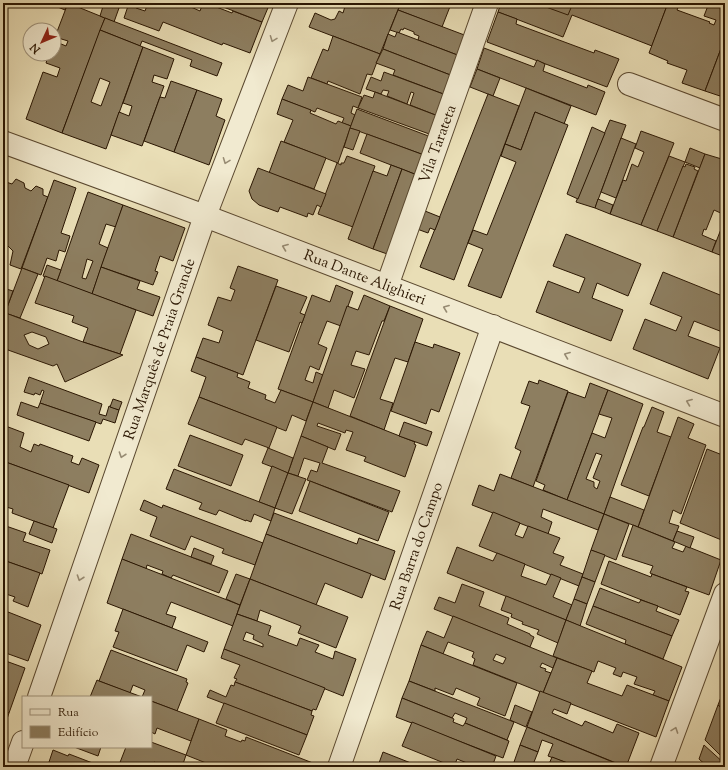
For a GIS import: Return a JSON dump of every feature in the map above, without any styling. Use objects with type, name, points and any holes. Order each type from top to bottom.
[{"type":"street","name":"Rua Marquês de Praia Grande","points":[[39,696],[205,216],[286,3]]},
{"type":"street","name":"Vila Tarateta","points":[[387,286],[487,3]]},
{"type":"street","points":[[629,84],[725,120]]},
{"type":"street","name":"Rua Dante Alighieri","points":[[3,142],[205,216],[725,416]]},
{"type":"street","name":"Rua Barra do Campo","points":[[339,767],[493,326]]},
{"type":"street","points":[[661,767],[725,594]]},
{"type":"street","points":[[14,767],[22,745]]},
{"type":"building","points":[[48,3],[68,3],[65,10]]},
{"type":"building","points":[[68,3],[105,18],[62,133],[26,119],[43,72],[57,77],[60,68],[46,63],[62,62],[62,44],[66,46],[68,41],[62,39],[62,22],[61,22]]},
{"type":"building","points":[[104,3],[119,8],[114,22],[100,16]]},
{"type":"building","points":[[129,3],[138,3],[136,8],[145,11],[148,3],[193,3],[191,7],[200,11],[203,3],[206,3],[262,22],[250,53],[223,43],[222,45],[163,22],[159,31],[124,18]]},
{"type":"building","points":[[213,3],[270,3],[262,22]]},
{"type":"building","points":[[346,3],[394,3],[400,5],[380,54],[309,27],[315,13],[331,20],[335,19],[339,11],[343,13]]},
{"type":"building","points":[[401,3],[451,4],[442,27],[398,10]]},
{"type":"building","points":[[501,3],[668,3],[652,46],[572,15],[563,37],[498,12]]},
{"type":"building","points":[[535,3],[573,3],[568,15]]},
{"type":"building","points":[[668,3],[680,3],[677,10],[710,22],[709,23],[714,25],[716,20],[704,16],[709,3],[725,6],[725,38],[705,91],[682,83],[687,70],[667,63],[668,61],[649,53]]},
{"type":"building","points":[[398,10],[467,36],[460,56],[418,40],[419,36],[404,28],[403,30],[401,29],[399,33],[390,30]]},
{"type":"building","points":[[498,12],[517,19],[516,24],[594,53],[595,50],[619,59],[607,87],[487,42]]},
{"type":"building","points":[[105,18],[222,63],[217,76],[190,66],[192,60],[142,41],[140,46],[100,30]]},
{"type":"building","points":[[100,30],[143,47],[106,149],[62,133]],"holes":[[[100,78],[110,82],[101,106],[91,102]]]},
{"type":"building","points":[[397,32],[460,56],[453,76],[383,49],[388,34],[395,37]]},
{"type":"building","points":[[333,36],[380,54],[372,75],[367,74],[360,94],[328,81],[327,84],[311,78],[323,49],[328,51]]},
{"type":"building","points":[[725,38],[725,84],[720,96],[705,91]]},
{"type":"building","points":[[143,47],[174,59],[167,79],[154,75],[152,82],[164,86],[142,146],[111,135],[119,112],[129,116],[132,106],[123,103]]},
{"type":"building","points":[[484,48],[534,67],[537,60],[545,64],[543,71],[587,88],[588,85],[605,92],[596,115],[477,69]]},
{"type":"building","points":[[383,49],[453,76],[446,95],[393,75],[395,70],[376,63]]},
{"type":"building","points":[[477,69],[500,78],[493,96],[470,87]]},
{"type":"building","points":[[384,72],[446,95],[438,116],[410,105],[414,93],[411,92],[407,104],[387,96],[389,91],[383,90],[381,94],[366,89],[371,77],[381,81]]},
{"type":"building","points":[[308,77],[362,97],[358,108],[353,106],[351,113],[355,115],[351,126],[342,123],[344,118],[317,108],[315,112],[282,99],[288,85],[303,91]]},
{"type":"building","points":[[171,81],[197,90],[174,152],[144,141],[160,97],[165,98]]},
{"type":"building","points":[[526,88],[571,106],[564,124],[535,112],[521,150],[505,144]]},
{"type":"building","points":[[197,90],[222,99],[216,116],[225,120],[209,165],[174,152]]},
{"type":"building","points":[[375,92],[438,116],[432,135],[358,108],[364,95],[373,98]]},
{"type":"building","points":[[488,94],[519,106],[454,280],[420,267]]},
{"type":"building","points":[[282,99],[311,110],[310,113],[336,124],[338,121],[351,126],[338,163],[284,142],[293,120],[277,114]]},
{"type":"building","points":[[357,109],[431,137],[424,155],[350,128]]},
{"type":"building","points":[[535,112],[568,125],[501,298],[468,286],[483,249],[468,243],[473,230],[487,235],[516,162],[501,156],[505,144],[521,150]]},
{"type":"building","points":[[610,120],[626,125],[595,208],[576,202]]},
{"type":"building","points":[[592,127],[605,133],[578,199],[567,194]]},
{"type":"building","points":[[350,128],[360,131],[353,150],[344,147]]},
{"type":"building","points":[[641,131],[674,143],[641,225],[610,214],[623,180],[626,181],[632,164],[638,167],[644,152],[635,148]]},
{"type":"building","points":[[367,134],[424,155],[417,175],[360,153]]},
{"type":"building","points":[[621,138],[636,144],[616,198],[601,192]]},
{"type":"building","points":[[281,141],[326,158],[314,189],[269,173]]},
{"type":"building","points":[[690,148],[705,154],[700,168],[685,162]]},
{"type":"building","points":[[705,154],[725,160],[725,215],[714,210],[706,230],[704,229],[702,235],[716,241],[712,252],[673,237]]},
{"type":"building","points":[[347,156],[375,166],[353,227],[318,214],[337,163],[341,165],[341,163],[344,163]]},
{"type":"building","points":[[669,156],[685,162],[657,231],[641,225]]},
{"type":"building","points":[[686,164],[695,167],[694,169],[698,171],[673,237],[657,231],[683,166],[685,167]]},
{"type":"building","points":[[391,165],[402,169],[373,249],[348,239],[373,171],[387,176]]},
{"type":"building","points":[[258,168],[326,194],[321,207],[317,205],[313,215],[308,213],[307,217],[280,207],[278,212],[259,205],[252,199],[249,191]]},
{"type":"building","points":[[402,169],[417,175],[393,256],[373,249]]},
{"type":"building","points":[[16,179],[24,183],[25,188],[31,191],[36,186],[43,189],[43,195],[48,197],[21,269],[10,265],[13,251],[8,246],[3,259],[3,205],[5,201],[3,200],[3,181],[12,184]]},
{"type":"building","points":[[54,180],[76,188],[61,233],[70,236],[65,252],[59,250],[56,261],[47,258],[41,275],[22,268]]},
{"type":"building","points":[[88,192],[123,205],[116,227],[106,224],[99,244],[108,248],[92,294],[57,281]],"holes":[[[87,259],[93,261],[86,279],[82,278]]]},
{"type":"building","points":[[598,199],[613,205],[610,214],[595,208]]},
{"type":"building","points":[[123,205],[185,228],[173,261],[160,256],[155,271],[158,272],[153,285],[101,267]]},
{"type":"building","points":[[425,211],[440,217],[435,230],[430,228],[428,233],[417,229]]},
{"type":"building","points":[[725,219],[725,257],[712,252]]},
{"type":"building","points":[[566,234],[641,264],[628,296],[597,283],[592,298],[623,310],[611,341],[536,312],[548,281],[579,293],[585,278],[553,266]]},
{"type":"building","points":[[47,265],[61,270],[57,281],[43,276]]},
{"type":"building","points":[[238,266],[278,280],[243,375],[196,357],[203,338],[219,343],[223,331],[208,325],[218,297],[231,301],[235,290],[230,288]]},
{"type":"building","points":[[101,267],[140,281],[137,289],[160,297],[153,316],[92,294]]},
{"type":"building","points":[[22,268],[38,274],[20,318],[5,313]]},
{"type":"building","points":[[663,272],[725,297],[725,333],[694,321],[688,336],[720,348],[708,379],[633,349],[645,319],[676,331],[682,317],[650,304]]},
{"type":"building","points":[[45,276],[136,310],[120,354],[83,342],[88,328],[72,322],[74,316],[35,303]]},
{"type":"building","points":[[336,285],[353,292],[341,326],[327,321],[318,344],[327,348],[319,370],[310,366],[305,380],[313,383],[316,372],[323,375],[313,402],[278,389],[312,295],[330,302]]},
{"type":"building","points":[[276,286],[307,297],[300,313],[305,315],[302,323],[300,322],[289,352],[256,340]]},
{"type":"building","points":[[3,288],[13,291],[5,313],[3,312]]},
{"type":"building","points":[[364,295],[390,306],[384,321],[382,321],[369,355],[356,351],[351,365],[365,369],[354,398],[334,390],[328,408],[313,402],[347,306],[358,310]]},
{"type":"building","points":[[390,306],[423,319],[408,362],[395,358],[380,399],[393,403],[384,430],[350,416]]},
{"type":"building","points":[[3,312],[83,342],[123,355],[65,382],[57,364],[53,366],[8,350],[6,346],[3,348]],"holes":[[[32,332],[46,337],[49,344],[38,349],[29,345],[24,335]]]},
{"type":"building","points":[[415,342],[433,348],[434,344],[460,353],[439,412],[431,409],[426,424],[391,411]]},
{"type":"building","points":[[196,357],[238,373],[237,377],[250,382],[248,388],[266,395],[265,399],[275,403],[281,390],[313,402],[306,421],[292,415],[286,431],[199,397],[206,377],[191,371]]},
{"type":"building","points":[[29,377],[102,404],[99,414],[106,416],[109,406],[119,410],[115,423],[103,419],[101,424],[40,403],[44,391],[42,390],[40,395],[24,392]]},
{"type":"building","points":[[539,380],[568,391],[533,487],[511,478],[521,451],[515,448],[530,406],[521,403],[529,381],[538,384]]},
{"type":"building","points":[[590,383],[608,390],[567,500],[543,490],[545,485],[536,481],[568,392],[585,398]]},
{"type":"building","points":[[608,390],[643,404],[604,514],[567,500],[592,433],[605,438],[612,418],[599,414]],"holes":[[[596,453],[602,455],[593,478],[600,481],[597,489],[594,487],[594,482],[586,479]]]},
{"type":"building","points":[[199,397],[277,427],[269,448],[245,439],[242,445],[188,424]]},
{"type":"building","points":[[113,399],[122,402],[119,410],[110,407]]},
{"type":"building","points":[[21,402],[38,408],[40,403],[96,422],[89,441],[17,415]]},
{"type":"building","points":[[313,402],[415,442],[414,444],[416,445],[405,477],[364,461],[366,457],[346,450],[353,432],[346,430],[345,433],[318,423],[317,426],[341,434],[335,450],[301,436]]},
{"type":"building","points":[[652,407],[664,412],[657,432],[671,437],[649,496],[621,485]]},
{"type":"building","points":[[678,417],[694,424],[688,438],[706,445],[681,514],[673,510],[669,523],[679,526],[673,541],[638,527]]},
{"type":"building","points":[[404,422],[432,432],[427,446],[399,436]]},
{"type":"building","points":[[3,425],[24,433],[20,447],[31,452],[34,444],[39,446],[40,444],[73,456],[71,462],[79,465],[82,458],[99,465],[89,493],[3,461]]},
{"type":"building","points":[[190,435],[243,455],[231,486],[178,466]]},
{"type":"building","points":[[301,436],[328,447],[322,463],[400,491],[392,512],[307,480],[311,470],[317,472],[320,463],[304,458],[298,476],[288,473]]},
{"type":"building","points":[[268,448],[293,458],[288,473],[262,463]]},
{"type":"building","points":[[707,449],[725,456],[724,541],[680,523]]},
{"type":"building","points":[[3,461],[69,485],[53,528],[12,513],[13,509],[3,506]]},
{"type":"building","points":[[272,466],[288,473],[275,508],[259,502]]},
{"type":"building","points":[[174,469],[275,508],[271,521],[254,514],[251,522],[219,510],[216,515],[199,509],[202,503],[166,489]]},
{"type":"building","points":[[288,473],[306,479],[292,514],[275,508]]},
{"type":"building","points":[[500,474],[604,514],[598,530],[543,509],[541,517],[552,522],[548,534],[472,505],[479,485],[494,491]]},
{"type":"building","points":[[310,481],[389,512],[378,541],[299,511]]},
{"type":"building","points":[[610,497],[644,510],[638,527],[604,514]]},
{"type":"building","points":[[144,500],[162,508],[163,505],[263,543],[255,565],[222,553],[224,549],[191,536],[185,550],[150,536],[157,517],[140,510]]},
{"type":"building","points":[[493,512],[520,523],[515,535],[523,538],[528,526],[560,538],[553,553],[564,557],[560,565],[583,574],[579,586],[479,546]]},
{"type":"building","points":[[274,513],[357,544],[359,538],[395,551],[385,580],[266,534]]},
{"type":"building","points":[[604,514],[629,524],[616,560],[591,550]]},
{"type":"building","points":[[34,521],[57,529],[52,543],[29,534]]},
{"type":"building","points":[[3,525],[26,533],[23,541],[50,550],[42,574],[3,560]]},
{"type":"building","points":[[633,525],[675,542],[672,548],[683,552],[686,546],[721,560],[709,595],[652,574],[650,573],[653,566],[622,556]]},
{"type":"building","points":[[677,531],[694,537],[690,548],[673,541]]},
{"type":"building","points":[[131,534],[228,571],[219,593],[173,575],[171,578],[162,574],[163,571],[147,565],[146,569],[122,559]]},
{"type":"building","points":[[266,534],[371,574],[362,598],[325,583],[316,605],[250,579]]},
{"type":"building","points":[[457,547],[493,561],[497,553],[525,564],[521,576],[546,585],[551,574],[561,578],[553,597],[572,605],[566,620],[447,573]]},
{"type":"building","points":[[194,548],[214,556],[211,564],[191,557]]},
{"type":"building","points":[[591,550],[605,555],[595,582],[582,577]]},
{"type":"building","points":[[122,559],[240,605],[233,626],[171,602],[166,614],[176,617],[172,628],[107,603]]},
{"type":"building","points":[[3,560],[40,573],[28,607],[13,601],[15,597],[3,593]]},
{"type":"building","points":[[609,561],[651,577],[652,574],[687,587],[685,591],[689,592],[680,615],[601,584]]},
{"type":"building","points":[[236,574],[250,579],[240,605],[226,599]]},
{"type":"building","points":[[582,577],[595,582],[587,604],[574,599]]},
{"type":"building","points":[[250,579],[348,617],[336,648],[298,633],[301,626],[260,610],[257,621],[237,614]]},
{"type":"building","points":[[462,584],[484,592],[479,606],[509,618],[507,624],[534,637],[530,647],[434,609],[439,597],[455,603]]},
{"type":"building","points":[[600,588],[639,603],[641,600],[658,606],[656,611],[679,620],[672,636],[593,606]]},
{"type":"building","points":[[506,596],[566,620],[558,643],[537,634],[539,630],[522,624],[523,622],[511,617],[512,614],[501,610]]},
{"type":"building","points":[[574,599],[587,604],[580,626],[566,620]]},
{"type":"building","points":[[593,606],[672,636],[663,659],[625,644],[626,640],[586,624]]},
{"type":"building","points":[[123,609],[208,642],[204,652],[187,645],[177,671],[113,647],[119,632],[115,631]]},
{"type":"building","points":[[3,610],[41,625],[28,661],[3,652]]},
{"type":"building","points":[[237,614],[271,626],[268,635],[297,646],[300,638],[319,645],[315,652],[333,659],[335,651],[356,659],[343,696],[224,649]],"holes":[[[246,632],[254,635],[253,639],[263,644],[263,647],[243,640]]]},
{"type":"building","points":[[453,616],[557,658],[553,668],[542,663],[540,667],[551,673],[543,693],[473,665],[475,659],[472,657],[474,652],[448,642],[443,654],[421,645],[427,631],[444,638]],"holes":[[[496,654],[506,658],[503,664],[493,660]]]},
{"type":"building","points":[[566,620],[682,667],[669,701],[653,695],[655,691],[634,684],[637,677],[623,672],[621,677],[613,674],[616,668],[598,661],[594,672],[553,656]]},
{"type":"building","points":[[421,645],[517,683],[505,716],[477,705],[480,698],[456,688],[453,695],[435,688],[435,691],[409,681]]},
{"type":"building","points":[[224,649],[325,688],[316,710],[313,709],[312,711],[235,682],[237,679],[234,678],[240,665],[221,658]]},
{"type":"building","points":[[111,650],[187,679],[186,682],[188,683],[177,711],[152,701],[152,696],[142,696],[145,690],[133,685],[130,693],[99,681]]},
{"type":"building","points":[[557,658],[592,671],[587,683],[622,696],[627,685],[669,701],[656,737],[543,693]]},
{"type":"building","points":[[3,660],[25,668],[9,713],[3,711]]},
{"type":"building","points":[[97,680],[139,696],[90,696]]},
{"type":"building","points":[[409,681],[514,722],[507,740],[465,723],[467,718],[455,713],[452,718],[402,698]]},
{"type":"building","points":[[235,682],[312,711],[311,715],[314,716],[307,735],[207,697],[210,690],[226,697],[231,685],[234,686]]},
{"type":"building","points":[[725,687],[725,711],[718,705]]},
{"type":"building","points":[[540,691],[571,703],[567,714],[554,709],[552,713],[582,726],[585,721],[613,733],[617,724],[639,733],[626,767],[527,727]]},
{"type":"building","points":[[402,698],[452,718],[454,719],[453,722],[463,726],[465,723],[509,741],[503,758],[396,717]]},
{"type":"building","points":[[152,701],[199,719],[191,741],[157,728],[155,734],[152,732]]},
{"type":"building","points":[[224,703],[307,735],[299,755],[216,723]]},
{"type":"building","points":[[515,705],[532,712],[526,727],[510,720]]},
{"type":"building","points":[[718,705],[725,711],[725,760],[705,740]]},
{"type":"building","points":[[3,711],[9,713],[3,731]]},
{"type":"building","points":[[199,719],[227,730],[225,736],[241,742],[242,740],[245,741],[246,737],[318,765],[317,767],[216,767],[186,755]]},
{"type":"building","points":[[412,722],[496,756],[492,767],[465,767],[467,763],[457,759],[454,767],[402,746]]},
{"type":"building","points":[[527,727],[625,767],[578,767],[548,756],[553,744],[542,740],[538,752],[520,745]]},
{"type":"building","points":[[152,742],[186,755],[182,767],[164,767],[154,762],[152,767],[124,767],[119,765],[126,748],[152,748]]},
{"type":"building","points":[[520,745],[538,752],[532,767],[525,767],[514,762]]},
{"type":"building","points":[[704,745],[725,764],[722,767],[708,767],[699,759]]},
{"type":"building","points":[[77,748],[101,748],[98,756]]},
{"type":"building","points":[[53,750],[68,756],[69,754],[103,767],[54,767],[48,765]]},
{"type":"building","points":[[383,752],[421,767],[384,767],[379,763]]},
{"type":"building","points":[[552,757],[578,767],[557,767],[549,764]]}]
